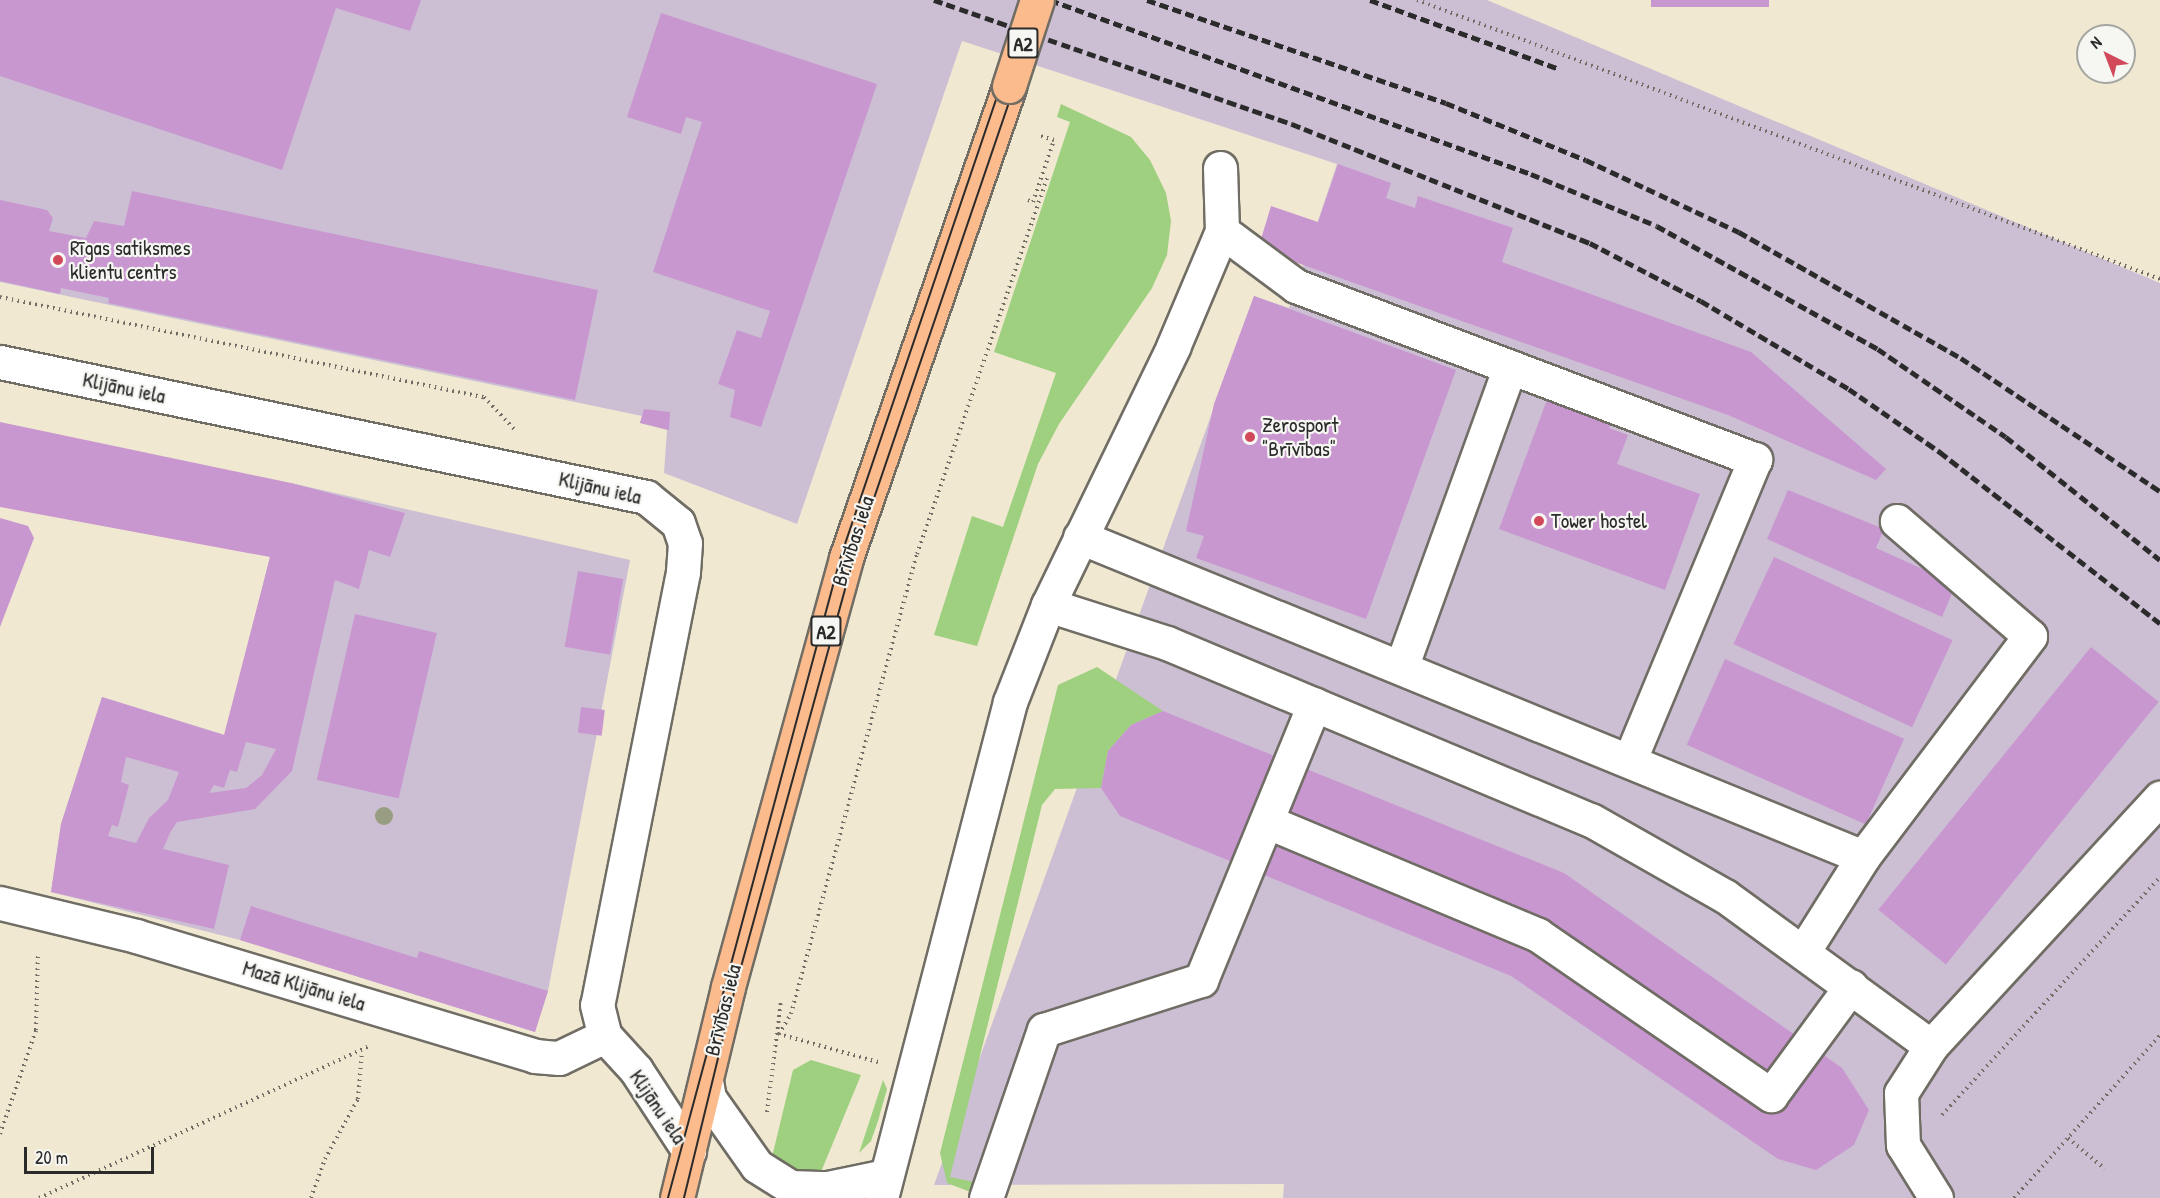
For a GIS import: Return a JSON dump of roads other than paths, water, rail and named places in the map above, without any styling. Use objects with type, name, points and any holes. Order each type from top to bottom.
[{"type":"highway","name":"Brīvības iela","points":[[677,1198],[706,1081],[846,558],[1037,0]]},
{"type":"street","points":[[706,1081],[709,1098],[757,1166],[790,1187],[883,1187],[1010,702],[1048,605],[1173,347],[1222,231],[1220,168]]},
{"type":"street","points":[[1222,231],[1296,286],[1755,459],[1630,760]]},
{"type":"street","name":"Klijānu iela","points":[[0,362],[646,497],[678,523],[685,543],[683,572],[597,1005],[605,1036],[636,1070],[689,1151]]},
{"type":"street","points":[[1402,665],[1510,367]]},
{"type":"street","points":[[1803,952],[1863,857],[2030,636],[1897,522]]},
{"type":"street","points":[[1080,537],[1402,665],[1863,857]]},
{"type":"street","points":[[1048,605],[1109,621],[1591,820],[1725,896],[1931,1046]]},
{"type":"street","points":[[986,1198],[1044,1030],[1201,980],[1268,822],[1314,704]]},
{"type":"street","points":[[1936,1198],[1903,1145],[1901,1093],[1931,1046],[2160,798]]},
{"type":"street","points":[[1268,822],[1538,935],[1771,1095],[1851,986]]},
{"type":"street","name":"Mazā Klijānu iela","points":[[0,903],[136,936],[535,1056],[559,1058],[605,1036]]},
{"type":"tram line","points":[[668,1198],[841,556],[1030,0]]},
{"type":"tram line","points":[[684,1198],[735,989],[853,560],[1044,0]]},
{"type":"railway","points":[[934,0],[1292,124],[1590,243],[1701,301],[1849,389],[1940,452],[2160,623]]},
{"type":"railway","points":[[1050,0],[1531,174],[1657,226],[1878,349],[2006,437],[2160,560]]},
{"type":"railway","points":[[1147,0],[1446,103],[1586,160],[1739,232],[1961,358],[2160,491]]},
{"type":"railway","points":[[1370,0],[1560,69]]},
{"type":"place","name":"Rīgas satiksmes klientu centrs","points":[[58,260]]},
{"type":"place","name":"Zerosport \"Brīvības\"","points":[[1250,437]]},
{"type":"place","name":"Tower hostel","points":[[1539,521]]}]
